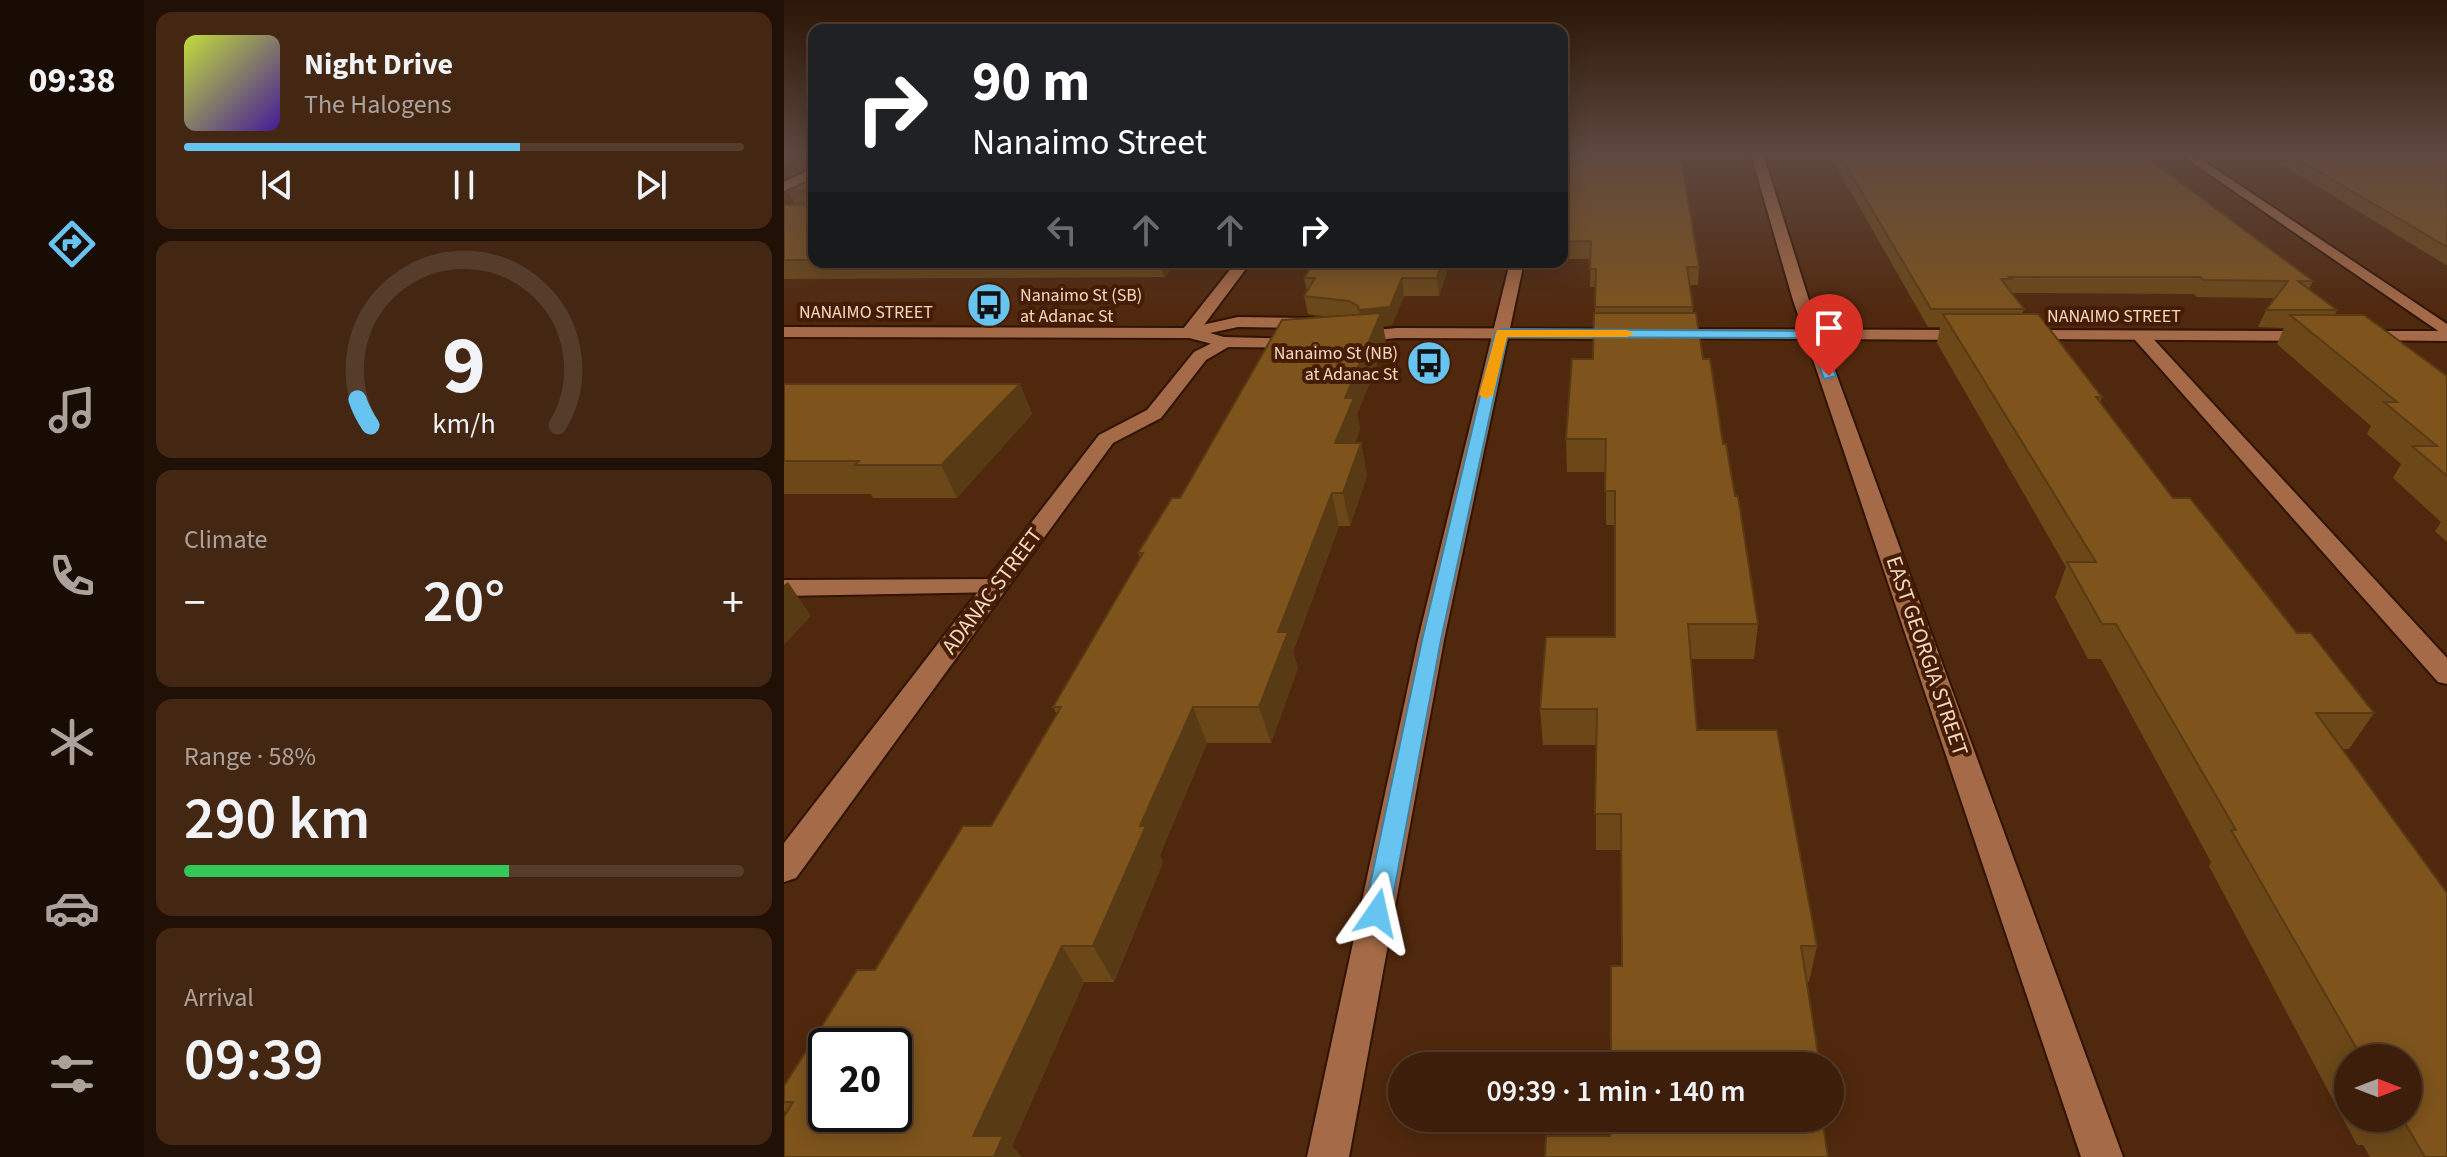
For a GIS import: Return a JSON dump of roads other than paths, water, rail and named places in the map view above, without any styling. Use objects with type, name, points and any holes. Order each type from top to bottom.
[{"type":"street","name":"EAST GEORGIA STREET","points":[[1774,208],[1814,335],[2102,1157]]},
{"type":"street","points":[[2264,208],[2447,334]]},
{"type":"street","points":[[1189,333],[1239,268]]},
{"type":"street","points":[[1328,1157],[1431,640],[1516,268]]},
{"type":"street","name":"NANAIMO STREET","points":[[784,332],[1189,333],[1238,322],[1397,333],[1981,335]]},
{"type":"street","name":"NANAIMO STREET","points":[[1189,333],[1224,342],[1314,342]]},
{"type":"street","name":"NANAIMO STREET","points":[[2013,335],[2447,334]]},
{"type":"street","points":[[2141,336],[2447,675]]},
{"type":"street","name":"ADANAC STREET","points":[[784,868],[1106,439],[1154,414],[1200,356],[1224,342]]},
{"type":"street","points":[[784,588],[994,587]]},
{"type":"place","name":"Nanaimo St (SB) at Adanac St","points":[[989,305]]},
{"type":"place","name":"Nanaimo St (NB) at Adanac St","points":[[1429,363]]}]
